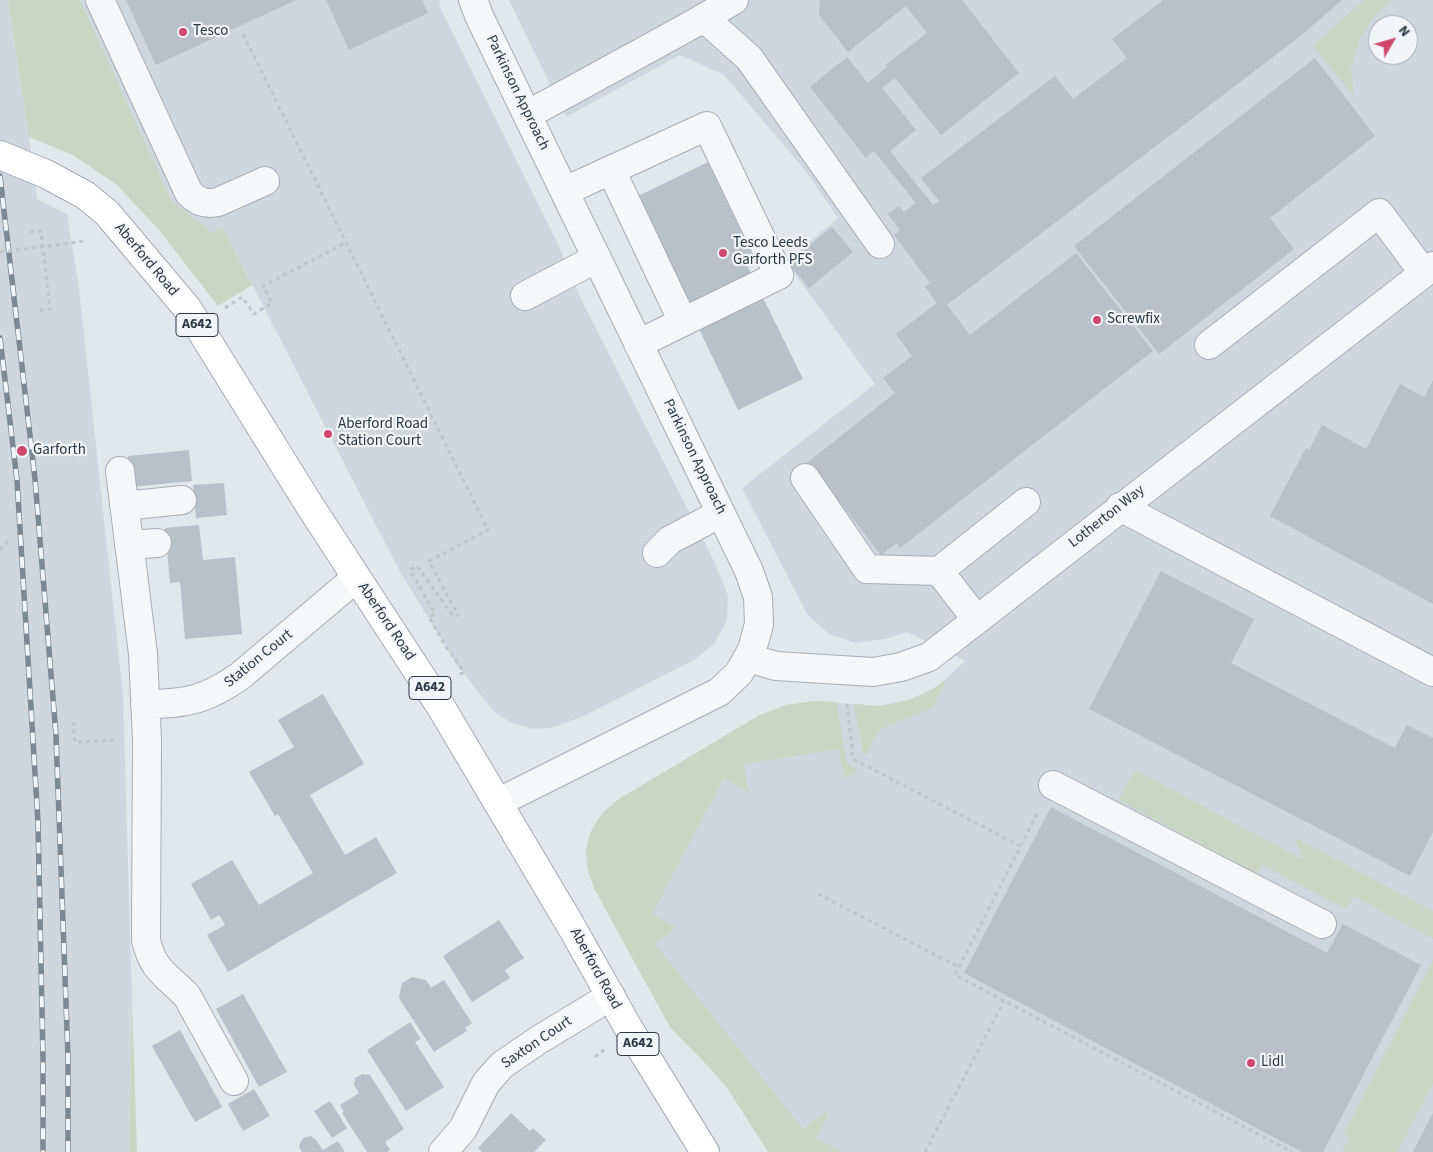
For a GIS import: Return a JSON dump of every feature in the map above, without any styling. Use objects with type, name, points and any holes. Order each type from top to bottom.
[{"type":"main road","name":"Aberford Road","points":[[0,155],[46,174],[85,195],[107,213],[187,308],[356,578],[431,691],[499,802],[662,1084],[704,1152]]},
{"type":"street","points":[[100,0],[189,193],[194,199],[210,204],[218,202],[265,181]]},
{"type":"street","name":"Parkinson Approach","points":[[473,0],[480,18],[749,571],[758,596],[759,624],[752,650],[739,673],[718,692],[499,802]]},
{"type":"street","points":[[527,115],[734,0]]},
{"type":"street","points":[[704,18],[749,58],[880,244]]},
{"type":"street","points":[[565,191],[707,126],[779,275],[638,344]]},
{"type":"street","points":[[611,170],[683,322]]},
{"type":"street","points":[[1209,345],[1379,213],[1428,270]]},
{"type":"street","points":[[524,296],[597,258]]},
{"type":"street","name":"Lotherton Way","points":[[748,658],[776,666],[873,672],[901,667],[929,657],[1428,270]]},
{"type":"street","points":[[120,471],[143,654],[145,704],[135,742],[146,940],[149,953],[155,965],[164,976],[187,996],[234,1081]]},
{"type":"street","points":[[805,478],[867,569],[939,571],[1026,502]]},
{"type":"street","points":[[124,506],[182,500]]},
{"type":"street","points":[[1120,507],[1433,672]]},
{"type":"street","points":[[657,553],[670,540],[721,513]]},
{"type":"street","points":[[129,545],[157,543]]},
{"type":"street","points":[[939,571],[977,620]]},
{"type":"street","name":"Station Court","points":[[145,704],[175,704],[190,701],[220,690],[240,676],[356,578]]},
{"type":"street","points":[[1053,785],[1322,924]]},
{"type":"street","name":"Saxton Court","points":[[443,1152],[463,1129],[486,1083],[502,1065],[537,1041],[611,996]]},
{"type":"path","points":[[243,34],[488,530],[429,561],[458,615],[454,617],[417,566],[410,570],[434,614],[429,618],[464,672],[431,691]]},
{"type":"path","points":[[30,232],[41,230],[44,246],[50,308],[40,310]]},
{"type":"path","points":[[0,252],[86,241]]},
{"type":"path","points":[[222,310],[242,297],[254,314],[272,303],[263,286],[345,243]]},
{"type":"path","points":[[0,550],[8,541]]},
{"type":"path","points":[[843,671],[853,759],[1020,846]]},
{"type":"path","points":[[75,722],[73,725],[75,742],[135,742]]},
{"type":"path","points":[[1053,785],[955,975],[1292,1152]]},
{"type":"path","points":[[818,894],[959,967]]},
{"type":"path","points":[[925,1152],[1004,1001]]},
{"type":"shaded area","points":[[0,0],[8,0],[37,199],[67,214],[79,288],[123,695],[132,997],[129,1152],[0,1152]]},
{"type":"shaded area","points":[[80,0],[439,0],[440,7],[558,244],[579,295],[715,563],[728,596],[727,621],[714,644],[694,660],[586,715],[552,728],[532,729],[512,723],[494,712],[457,665],[399,570],[223,228],[212,234],[171,200]]},
{"type":"shaded area","points":[[509,0],[1433,0],[1433,1152],[768,1152],[728,1089],[670,1027],[594,888],[587,868],[586,849],[592,829],[603,812],[619,799],[758,716],[786,705],[816,701],[877,706],[908,700],[937,687],[965,661],[907,632],[885,639],[856,643],[829,634],[807,614],[742,488],[875,384],[786,262],[838,218],[805,170],[724,75],[680,55],[566,117]]},
{"type":"green space","points":[[8,0],[80,0],[171,200],[212,233],[223,228],[252,285],[218,306],[159,230],[117,185],[73,155],[29,137]]},
{"type":"green space","points":[[1364,0],[1391,0],[1375,15],[1368,15],[1368,26],[1359,41],[1351,68],[1354,96],[1313,46]]},
{"type":"green space","points":[[943,681],[945,683],[933,707],[879,730],[866,755],[863,753],[854,704],[877,706],[903,702],[929,691]]},
{"type":"green space","points":[[816,701],[836,702],[847,764],[858,770],[852,775],[844,777],[839,749],[744,764],[748,791],[724,778],[652,914],[676,927],[655,944],[803,1129],[825,1112],[828,1114],[816,1138],[843,1152],[768,1152],[728,1089],[670,1027],[594,888],[587,861],[588,839],[592,828],[619,799],[758,716],[786,705]]},
{"type":"green space","points":[[1135,770],[1304,860],[1294,837],[1433,911],[1433,939],[1354,896],[1346,909],[1262,865],[1257,874],[1119,800]]},
{"type":"green space","points":[[1433,960],[1433,1084],[1397,1152],[1342,1152],[1350,1137],[1344,1134]]},
{"type":"green space","points":[[132,997],[137,1152],[129,1152]]},
{"type":"building","name":"Tesco","points":[[126,0],[296,0],[156,65]]},
{"type":"building","points":[[326,0],[422,0],[428,13],[349,50]]},
{"type":"building","points":[[820,0],[962,0],[1019,73],[941,135],[895,78],[882,88],[916,130],[890,151],[933,205],[939,201],[921,178],[1055,76],[1073,99],[1127,58],[1112,39],[1163,0],[1342,0],[1298,38],[947,305],[970,335],[1076,253],[1153,351],[900,548],[897,543],[881,555],[808,462],[895,393],[883,378],[912,356],[896,334],[937,303],[925,287],[930,283],[894,235],[900,230],[888,214],[899,206],[904,212],[916,203],[874,151],[866,158],[810,87],[847,57],[868,83],[887,67],[885,65],[927,33],[906,6],[848,52],[819,15]]},
{"type":"building","points":[[1315,58],[1375,136],[1270,218],[1294,249],[1159,354],[1074,246]]},
{"type":"building","points":[[708,162],[756,263],[748,267],[803,379],[738,410],[684,298],[618,206]]},
{"type":"building","points":[[832,227],[853,252],[809,288],[788,263]]},
{"type":"building","points":[[1433,380],[1433,604],[1270,516],[1306,448],[1309,450],[1322,425],[1366,449],[1400,384],[1424,397]]},
{"type":"building","points":[[189,450],[192,481],[131,487],[128,456]]},
{"type":"building","points":[[224,483],[227,515],[196,518],[193,485]]},
{"type":"building","points":[[199,525],[203,560],[235,557],[242,634],[185,639],[180,582],[170,583],[165,528]]},
{"type":"building","points":[[1161,571],[1254,619],[1231,663],[1395,748],[1407,725],[1433,738],[1433,832],[1410,876],[1089,709]]},
{"type":"building","points":[[323,694],[364,764],[310,795],[345,855],[376,837],[397,873],[228,972],[207,935],[225,925],[219,915],[211,920],[191,884],[232,860],[259,905],[313,873],[278,814],[275,816],[249,772],[294,747],[278,720]]},
{"type":"building","name":"Lidl","points":[[1051,807],[1327,953],[1343,924],[1421,965],[1323,1152],[1302,1152],[964,973]]},
{"type":"building","points":[[499,920],[524,958],[505,970],[510,978],[472,1002],[443,956]]},
{"type":"building","points":[[412,977],[426,980],[431,988],[444,980],[472,1023],[465,1028],[467,1031],[434,1052],[399,998],[402,983]]},
{"type":"building","points":[[243,994],[287,1072],[259,1087],[216,1009]]},
{"type":"building","points":[[410,1022],[421,1039],[415,1042],[444,1087],[406,1111],[367,1050]]},
{"type":"building","points":[[180,1030],[222,1107],[195,1122],[152,1046]]},
{"type":"building","points":[[362,1074],[370,1075],[404,1129],[385,1142],[390,1150],[387,1152],[367,1152],[342,1113],[344,1112],[340,1105],[359,1093],[354,1085],[355,1078]]},
{"type":"building","points":[[254,1089],[270,1116],[243,1131],[228,1104]]},
{"type":"building","points":[[330,1101],[347,1128],[332,1138],[314,1111]]},
{"type":"building","points":[[511,1113],[530,1131],[533,1128],[546,1140],[534,1152],[482,1152],[478,1148]]},
{"type":"building","points":[[1433,1113],[1433,1152],[1413,1152]]},
{"type":"building","points":[[311,1136],[323,1150],[338,1141],[345,1152],[302,1152],[299,1147],[301,1141],[305,1137]]},
{"type":"railway","points":[[0,176],[35,479],[56,735],[68,1057],[68,1152]]},
{"type":"railway","points":[[0,338],[17,480],[38,822],[43,1152]]},
{"type":"place","name":"Tesco","points":[[183,32]]},
{"type":"place","name":"Tesco Leeds Garforth PFS","points":[[723,253]]},
{"type":"place","name":"Screwfix","points":[[1097,320]]},
{"type":"place","name":"Aberford Road Station Court","points":[[328,434]]},
{"type":"place","name":"Garforth","points":[[22,451]]},
{"type":"place","name":"Lidl","points":[[1251,1063]]}]
